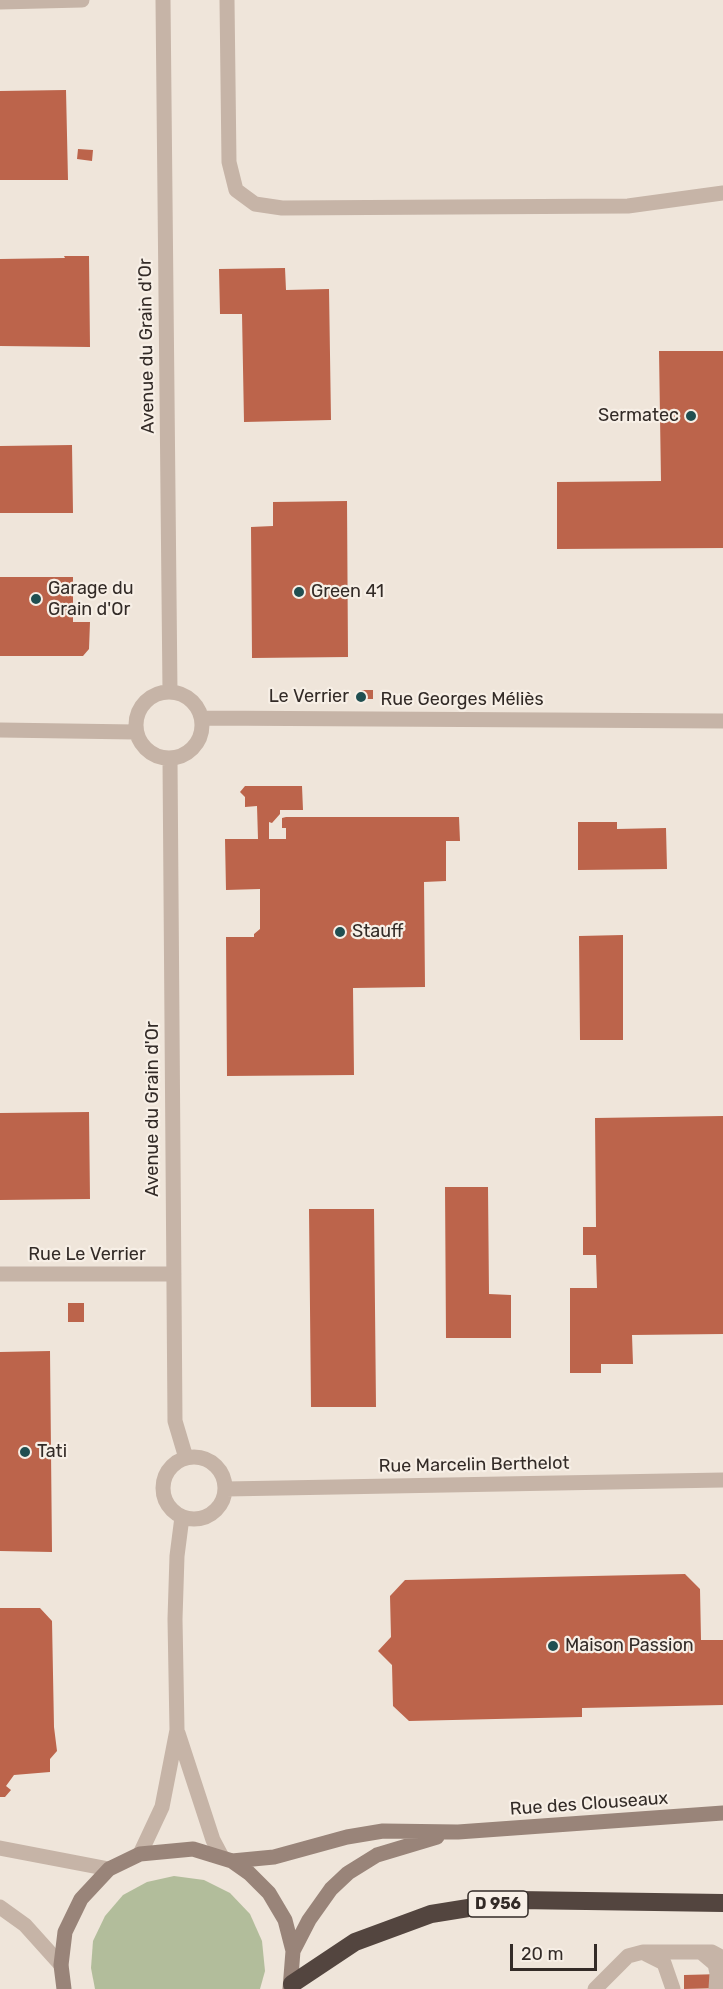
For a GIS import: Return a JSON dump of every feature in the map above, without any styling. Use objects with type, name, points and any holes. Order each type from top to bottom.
[{"type":"highway","name":"D 956","points":[[291,1986],[355,1942],[431,1914],[518,1900],[723,1903]]},
{"type":"street","points":[[0,2],[82,0]]},
{"type":"street","name":"Avenue du Grain d'Or","points":[[163,0],[170,691]]},
{"type":"street","points":[[227,0],[229,162],[236,190],[255,204],[282,208],[628,206],[723,194]]},
{"type":"street","points":[[170,691],[185,696],[197,706],[202,718],[199,741],[189,752],[170,759],[154,756],[142,747],[135,732],[136,713],[147,699],[160,692],[170,691]]},
{"type":"street","name":"Rue Georges Méliès","points":[[202,718],[723,721]]},
{"type":"street","points":[[0,730],[135,732]]},
{"type":"street","name":"Avenue du Grain d'Or","points":[[170,759],[175,1420],[186,1458]]},
{"type":"street","name":"Rue Le Verrier","points":[[0,1274],[174,1274]]},
{"type":"street","points":[[202,1457],[217,1466],[224,1478],[226,1489],[224,1500],[215,1512],[204,1518],[190,1520],[173,1511],[166,1501],[163,1489],[166,1475],[172,1466],[186,1458],[202,1457]]},
{"type":"street","name":"Rue Marcelin Berthelot","points":[[226,1489],[723,1480]]},
{"type":"street","points":[[140,1854],[162,1807],[177,1730],[175,1619],[177,1556],[182,1517]]},
{"type":"street","points":[[177,1730],[213,1840],[227,1859]]},
{"type":"street","name":"Rue des Clouseaux","points":[[227,1859],[274,1857],[347,1837],[383,1831],[458,1832],[723,1813]]},
{"type":"street","name":"Rue des Clouseaux","points":[[293,1951],[309,1920],[331,1889],[348,1873],[377,1855],[458,1832]]},
{"type":"street","points":[[0,1848],[109,1869]]},
{"type":"street","points":[[64,1989],[61,1965],[65,1932],[81,1899],[109,1869],[140,1854],[193,1848],[227,1859],[249,1873],[269,1893],[285,1920],[293,1951],[291,1986]]},
{"type":"street","points":[[0,1906],[25,1925],[61,1965]]},
{"type":"street","points":[[643,1952],[664,1963],[673,1989]]},
{"type":"street","points":[[595,1989],[628,1956],[643,1952],[712,1952],[723,1958]]},
{"type":"street","points":[[702,1952],[714,1964],[717,1973],[716,1989]]},
{"type":"green space","points":[[174,1876],[204,1880],[230,1893],[250,1914],[262,1941],[265,1971],[260,1989],[95,1989],[91,1968],[93,1941],[105,1916],[123,1895],[147,1882]]},
{"type":"building","points":[[66,90],[68,180],[0,180],[0,91]]},
{"type":"building","points":[[78,149],[93,150],[92,161],[77,159]]},
{"type":"building","points":[[64,256],[89,256],[90,347],[0,346],[0,259],[65,258]]},
{"type":"building","points":[[285,268],[286,290],[329,289],[331,420],[244,422],[242,314],[220,314],[219,269]]},
{"type":"building","name":"Sermatec","points":[[659,351],[723,351],[723,548],[557,549],[557,482],[661,481]]},
{"type":"building","points":[[72,445],[73,513],[0,513],[0,446]]},
{"type":"building","name":"Green 41","points":[[347,501],[348,657],[252,658],[251,527],[273,526],[273,502]]},
{"type":"building","name":"Garage du Grain d'Or","points":[[0,577],[73,577],[73,622],[90,622],[89,649],[83,656],[0,656]]},
{"type":"building","points":[[361,690],[373,690],[373,699],[361,699]]},
{"type":"building","name":"Stauff","points":[[245,786],[302,786],[303,810],[280,810],[280,814],[272,823],[269,822],[269,839],[286,839],[286,828],[282,828],[282,818],[286,817],[459,817],[460,841],[446,841],[446,881],[424,882],[425,987],[353,988],[354,1075],[227,1076],[226,937],[254,937],[260,929],[260,889],[226,890],[225,839],[258,839],[257,806],[245,807],[245,797],[240,792]]},
{"type":"building","points":[[578,822],[617,822],[617,829],[666,828],[667,869],[578,870]]},
{"type":"building","points":[[623,935],[623,1040],[580,1040],[579,936]]},
{"type":"building","points":[[89,1112],[90,1199],[0,1200],[0,1113]]},
{"type":"building","points":[[723,1116],[723,1334],[632,1335],[633,1364],[601,1364],[601,1373],[570,1373],[570,1288],[597,1288],[596,1255],[583,1255],[583,1227],[596,1227],[595,1118]]},
{"type":"building","points":[[445,1187],[488,1187],[489,1294],[511,1295],[511,1338],[446,1338]]},
{"type":"building","points":[[309,1209],[374,1209],[376,1407],[311,1407]]},
{"type":"building","points":[[68,1303],[84,1303],[84,1322],[68,1322]]},
{"type":"building","name":"Tati","points":[[50,1351],[52,1552],[0,1551],[0,1352]]},
{"type":"building","name":"Maison Passion","points":[[685,1574],[700,1589],[701,1640],[723,1640],[723,1705],[582,1708],[582,1717],[409,1721],[393,1706],[392,1665],[378,1651],[391,1637],[390,1596],[405,1580]]},
{"type":"building","points":[[0,1608],[40,1608],[52,1621],[54,1727],[57,1751],[50,1759],[50,1772],[14,1775],[6,1786],[11,1790],[5,1797],[0,1797]]},
{"type":"building","points":[[722,1974],[722,1988],[684,1989],[684,1975]]},
{"type":"place","name":"Sermatec","points":[[691,416]]},
{"type":"place","name":"Green 41","points":[[299,592]]},
{"type":"place","name":"Garage du Grain d'Or","points":[[36,599]]},
{"type":"place","name":"Le Verrier","points":[[361,697]]},
{"type":"place","name":"Stauff","points":[[340,932]]},
{"type":"place","name":"Tati","points":[[25,1452]]},
{"type":"place","name":"Maison Passion","points":[[553,1646]]}]
